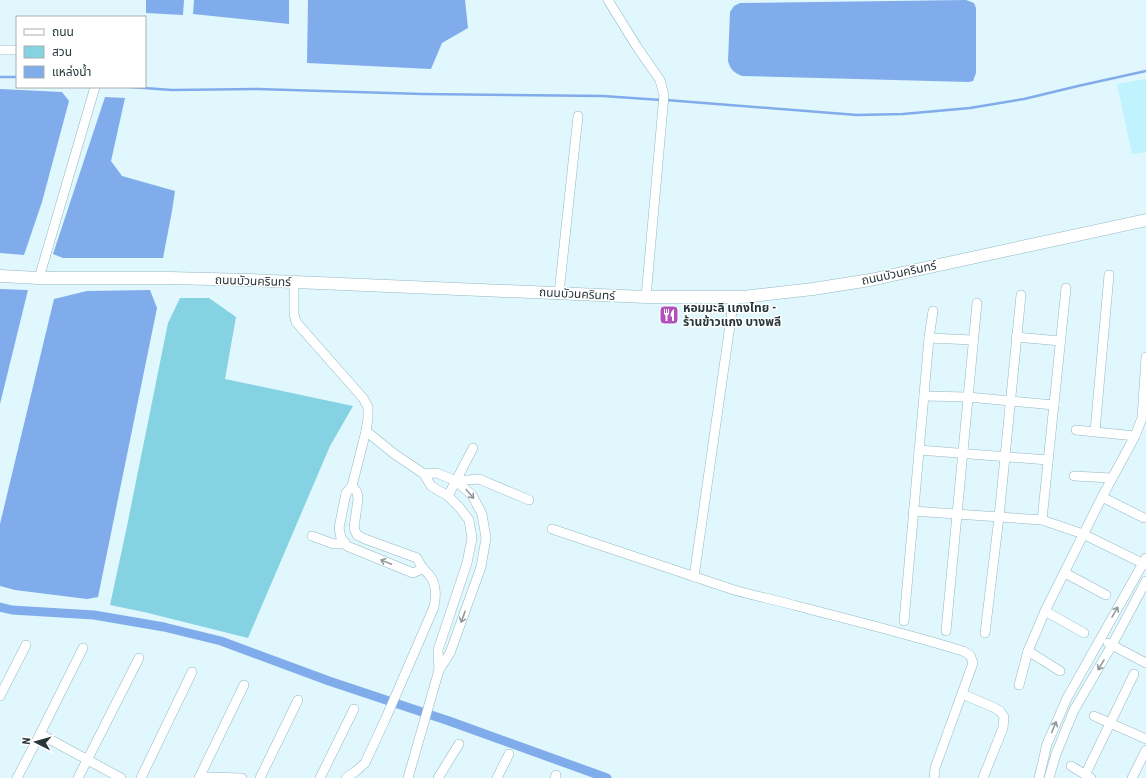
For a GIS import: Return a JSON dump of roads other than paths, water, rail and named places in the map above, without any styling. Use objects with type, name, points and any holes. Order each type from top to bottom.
[{"type":"street","points":[[608,0],[637,47],[660,80],[663,88],[663,106],[646,297]]},
{"type":"street","points":[[0,50],[16,50]]},
{"type":"street","points":[[39,278],[94,90]]},
{"type":"street","points":[[559,293],[578,116]]},
{"type":"street","name":"ถนนบัวนครินทร์","points":[[0,276],[39,278],[170,278],[646,297],[734,297],[813,289],[870,280],[1146,220]]},
{"type":"street","points":[[1095,431],[1109,275]]},
{"type":"street","points":[[294,282],[294,314],[296,322],[363,398],[368,407],[366,431],[352,486],[346,493],[340,516],[339,528],[341,538],[347,546],[413,573],[422,569]]},
{"type":"street","points":[[1042,520],[1066,288]]},
{"type":"street","points":[[985,633],[999,517],[1021,295]]},
{"type":"street","points":[[694,577],[734,297]]},
{"type":"street","points":[[946,631],[977,303]]},
{"type":"street","points":[[904,621],[929,338],[933,311]]},
{"type":"street","points":[[1016,337],[1060,341]]},
{"type":"street","points":[[929,338],[973,340]]},
{"type":"street","points":[[1019,685],[1028,651],[1045,611],[1102,496],[1144,418],[1146,357]]},
{"type":"street","points":[[924,396],[968,397],[1054,405]]},
{"type":"street","points":[[1076,430],[1135,436]]},
{"type":"street","points":[[366,431],[393,453],[424,474],[431,486],[448,496],[459,506],[469,520],[472,538],[467,563],[438,650],[439,670],[433,696],[408,778]]},
{"type":"street","points":[[448,496],[473,448]]},
{"type":"street","points":[[919,450],[1048,460]]},
{"type":"street","points":[[424,474],[437,474],[456,481],[472,495],[482,514],[486,538],[481,567],[450,653],[439,670]]},
{"type":"street","points":[[1074,476],[1112,478]]},
{"type":"street","points":[[456,481],[479,479],[529,500]]},
{"type":"street","points":[[346,778],[366,762],[434,607],[436,595],[431,577],[422,569],[417,558],[365,539],[357,534],[354,528],[358,498],[357,492],[352,486]]},
{"type":"street","points":[[1102,496],[1144,518]]},
{"type":"street","points":[[913,511],[1042,520],[1083,534],[1145,562],[1067,698],[1047,744],[1039,778]]},
{"type":"street","points":[[340,516],[356,518]]},
{"type":"street","points":[[552,529],[694,577],[763,598],[900,632],[963,650],[970,655],[973,663],[935,768],[934,778]]},
{"type":"street","points":[[312,536],[328,543],[345,543]]},
{"type":"street","points":[[467,563],[481,567]]},
{"type":"street","points":[[1065,573],[1106,595]]},
{"type":"street","points":[[1049,778],[1058,749],[1074,710],[1113,643],[1146,581]]},
{"type":"street","points":[[1045,611],[1084,633]]},
{"type":"street","points":[[1101,637],[1146,663]]},
{"type":"street","points":[[1113,643],[1146,656]]},
{"type":"street","points":[[0,696],[26,645]]},
{"type":"street","points":[[17,778],[83,648]]},
{"type":"street","points":[[1028,651],[1060,671]]},
{"type":"street","points":[[78,778],[139,658]]},
{"type":"street","points":[[141,778],[192,672]]},
{"type":"street","points":[[1071,766],[1088,776],[1110,723],[1134,674]]},
{"type":"street","points":[[199,778],[244,685]]},
{"type":"street","points":[[962,694],[993,707],[1000,711],[1004,717],[1003,728],[983,778]]},
{"type":"street","points":[[260,778],[298,700]]},
{"type":"street","points":[[320,778],[354,709]]},
{"type":"street","points":[[1094,716],[1146,739]]},
{"type":"street","points":[[40,734],[121,778]]},
{"type":"street","points":[[438,778],[459,744]]},
{"type":"street","points":[[1047,744],[1058,749]]},
{"type":"street","points":[[1132,778],[1146,750]]},
{"type":"street","points":[[497,778],[509,754]]},
{"type":"street","points":[[199,778],[242,778]]},
{"type":"water","points":[[146,0],[184,0],[183,15],[146,13]]},
{"type":"water","points":[[194,0],[289,0],[289,24],[193,14]]},
{"type":"water","points":[[308,0],[465,0],[468,28],[442,43],[431,69],[307,63]]},
{"type":"water","points":[[966,0],[974,3],[976,8],[976,73],[973,81],[742,76],[733,70],[728,61],[730,12],[734,6],[740,3]]},
{"type":"water","points":[[0,89],[62,92],[69,101],[42,202],[24,255],[0,253]]},
{"type":"water","points":[[105,97],[125,98],[111,161],[122,176],[175,191],[163,258],[63,258],[53,254]]},
{"type":"water","points":[[0,289],[28,290],[0,404]]},
{"type":"water","points":[[150,290],[157,308],[98,597],[87,599],[15,590],[0,586],[0,524],[54,299],[87,291]]},
{"type":"waterway","points":[[666,100],[857,115],[903,114],[970,108],[1024,99],[1146,71]]},
{"type":"waterway","points":[[0,77],[16,77]]},
{"type":"waterway","points":[[144,88],[172,90],[257,89],[422,94],[603,96],[661,100]]},
{"type":"waterway","points":[[0,607],[12,610],[94,615],[164,627],[221,641],[329,681],[449,721],[607,778]]},
{"type":"place","name":"หอมมะลิ เเกงไทย - ร้านข้าวแกง บางพลี","points":[[669,315]]}]
